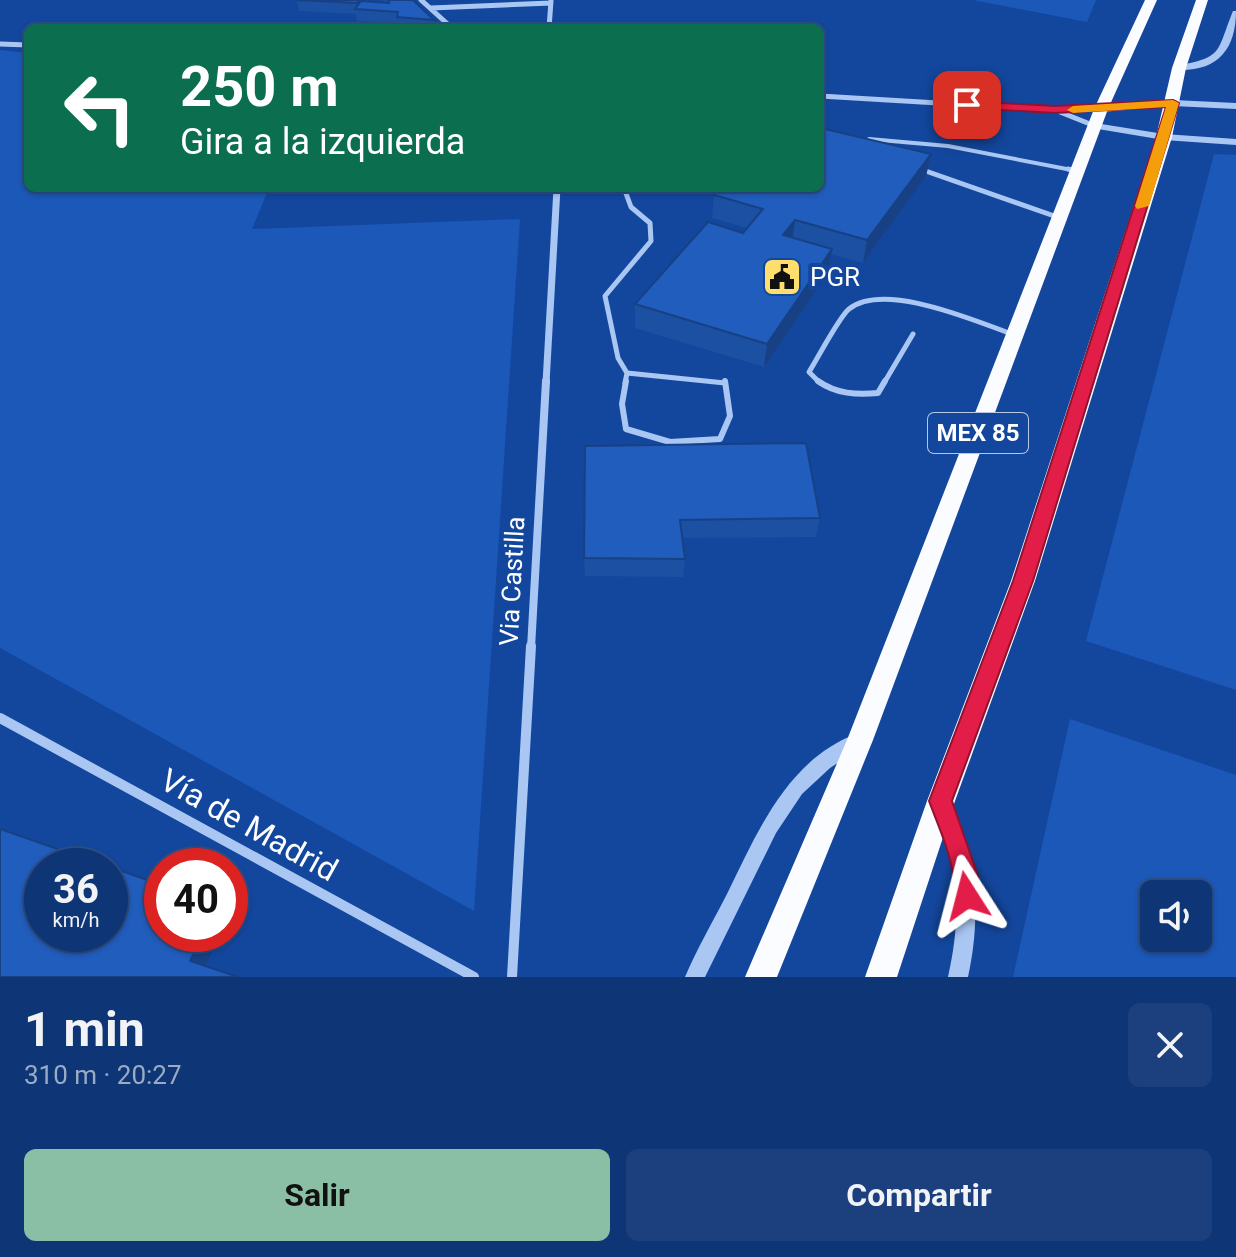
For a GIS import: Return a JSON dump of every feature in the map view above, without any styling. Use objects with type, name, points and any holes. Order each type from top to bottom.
[{"type":"highway","name":"MEX 85","points":[[761,977],[860,740],[1098,118],[1151,0]]},
{"type":"highway","name":"MEX 85","points":[[881,977],[941,801],[1023,581],[1164,137],[1179,68],[1202,0]]},
{"type":"street","points":[[421,0],[448,24]]},
{"type":"street","points":[[431,8],[551,1],[549,24]]},
{"type":"street","points":[[1179,68],[1204,64],[1221,56],[1226,51],[1236,13]]},
{"type":"street","points":[[0,44],[24,45]]},
{"type":"street","points":[[824,96],[1055,110],[1098,118],[1164,137],[1236,142]]},
{"type":"street","points":[[1055,110],[1098,118],[1173,103],[1236,106]]},
{"type":"street","name":"Via Castilla","points":[[512,977],[557,192]]},
{"type":"street","name":"Vía de Madrid","points":[[0,718],[474,977]]},
{"type":"street","points":[[695,977],[770,827],[796,788],[824,762],[860,740]]},
{"type":"street","points":[[941,801],[966,876],[968,916],[958,977]]},
{"type":"lane","points":[[868,148],[869,139],[909,140],[1016,157],[1077,171]]},
{"type":"lane","points":[[910,166],[1060,218]]},
{"type":"lane","points":[[625,192],[631,207],[650,223],[651,241],[605,296],[618,358],[627,373],[622,404],[626,429],[670,442],[720,439],[730,416],[725,381],[627,373]]},
{"type":"lane","points":[[913,334],[878,393],[853,396],[815,381],[809,372],[849,309],[859,302],[876,298],[942,309],[1016,335]]},
{"type":"shaded area","points":[[973,0],[1096,0],[1087,22]]},
{"type":"shaded area","points":[[0,50],[24,53],[24,192],[267,192],[252,229],[520,219],[474,911],[0,648]]},
{"type":"shaded area","points":[[1214,154],[1236,155],[1236,690],[1086,641]]},
{"type":"shaded area","points":[[1070,719],[1236,775],[1236,977],[1013,977]]},
{"type":"building","points":[[297,0],[359,0],[357,3]]},
{"type":"building","points":[[388,0],[413,0],[434,20],[397,17],[398,12],[355,9],[361,1],[389,3]]},
{"type":"building","points":[[824,130],[931,154],[867,240],[795,220],[783,235],[832,249],[767,344],[635,304],[708,222],[743,233],[763,209],[714,195],[717,192],[824,192]]},
{"type":"building","points":[[806,443],[820,518],[680,520],[685,559],[584,558],[585,446]]},
{"type":"building","points":[[0,829],[54,848],[24,848],[24,952],[128,952],[128,873],[144,879],[144,952],[194,952],[190,961],[238,977],[0,977]]},
{"type":"slow traffic","points":[[1073,110],[1173,103],[1142,206]]},
{"type":"place","name":"PGR","points":[[782,277]]},
{"type":"route","points":[[967,105],[1055,110],[1173,103],[1023,581],[941,801],[958,845],[966,876],[967,896]]}]
